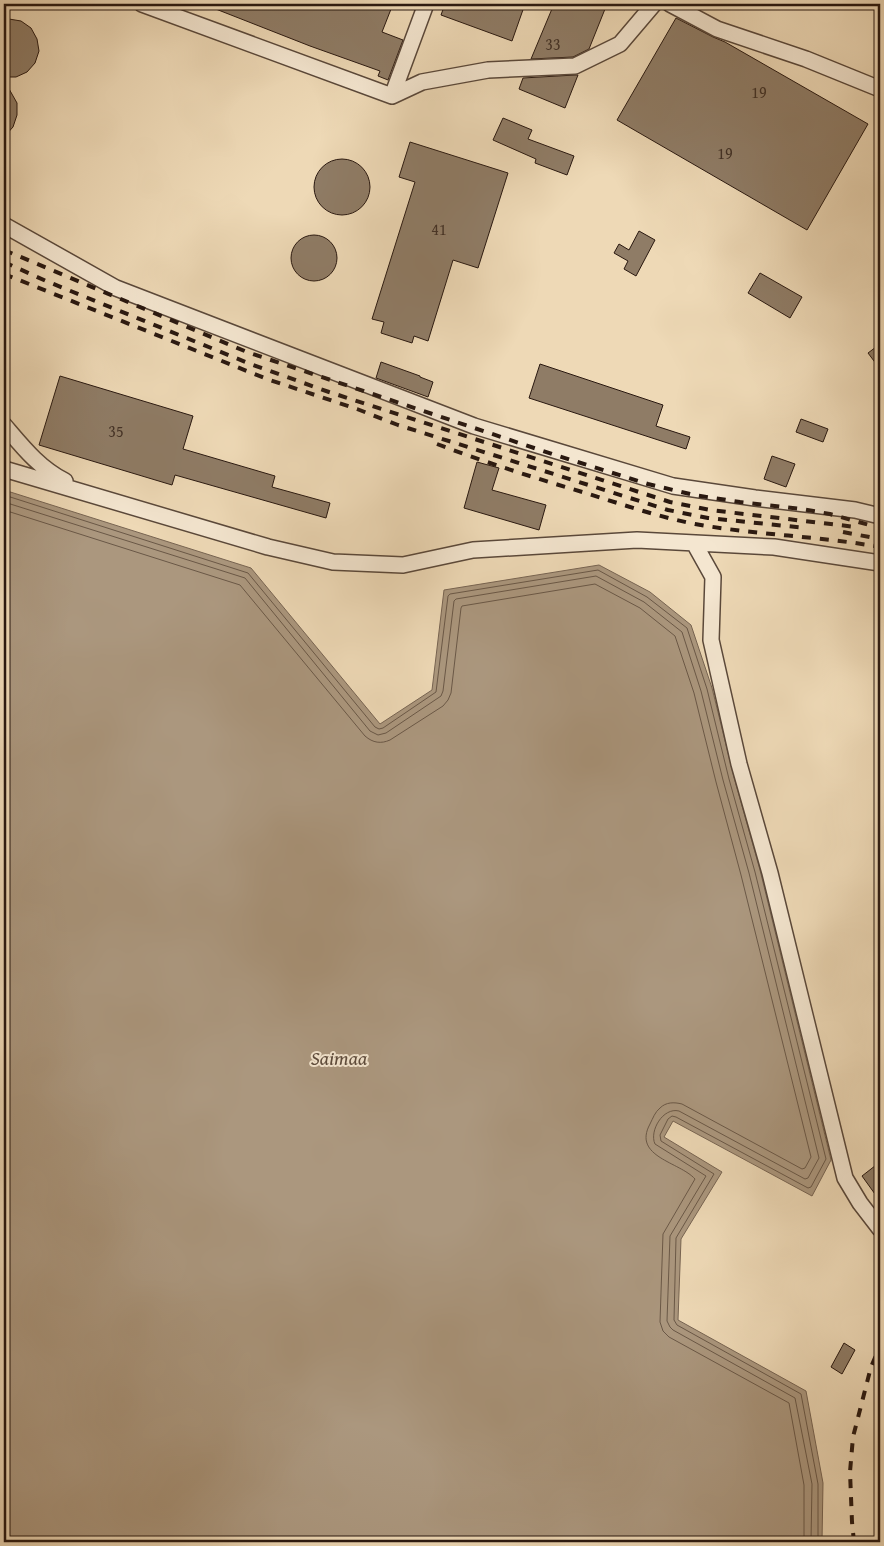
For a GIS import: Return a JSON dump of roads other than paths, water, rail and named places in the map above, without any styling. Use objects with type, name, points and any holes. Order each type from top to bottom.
[{"type":"lane","points":[[142,4],[392,96],[422,82],[488,70],[575,66],[620,44],[654,4]]},
{"type":"lane","points":[[392,96],[426,4]]},
{"type":"lane","points":[[670,4],[717,29],[806,59],[880,89]]},
{"type":"lane","points":[[4,225],[116,288],[474,426],[673,486],[855,510],[880,516]]},
{"type":"lane","points":[[4,425],[30,455],[51,474],[91,495]]},
{"type":"lane","points":[[4,470],[268,547],[334,562],[404,565],[473,550],[637,540],[774,547],[880,562]]},
{"type":"lane","points":[[694,543],[713,577],[711,640],[739,764],[770,873],[844,1178],[880,1229]]},
{"type":"water","name":"Saimaa","points":[[4,490],[251,568],[380,724],[432,690],[444,590],[599,565],[650,592],[691,625],[712,688],[760,870],[831,1160],[812,1196],[673,1121],[664,1137],[722,1172],[681,1239],[678,1320],[806,1391],[823,1483],[822,1542],[4,1542]]},
{"type":"railway","points":[[4,250],[247,352],[552,454],[648,484],[694,495],[802,509],[830,514],[880,528]]},
{"type":"railway","points":[[4,262],[46,281],[253,365],[329,392],[670,502],[710,510],[856,527]]},
{"type":"railway","points":[[4,274],[267,379],[357,409],[398,425],[668,510],[708,518],[806,528]]},
{"type":"railway","points":[[437,444],[532,477],[682,521],[718,528],[834,540],[880,547]]},
{"type":"railway","points":[[843,532],[880,539]]},
{"type":"railway","points":[[854,1542],[850,1472],[853,1437],[871,1367],[880,1346]]}]
